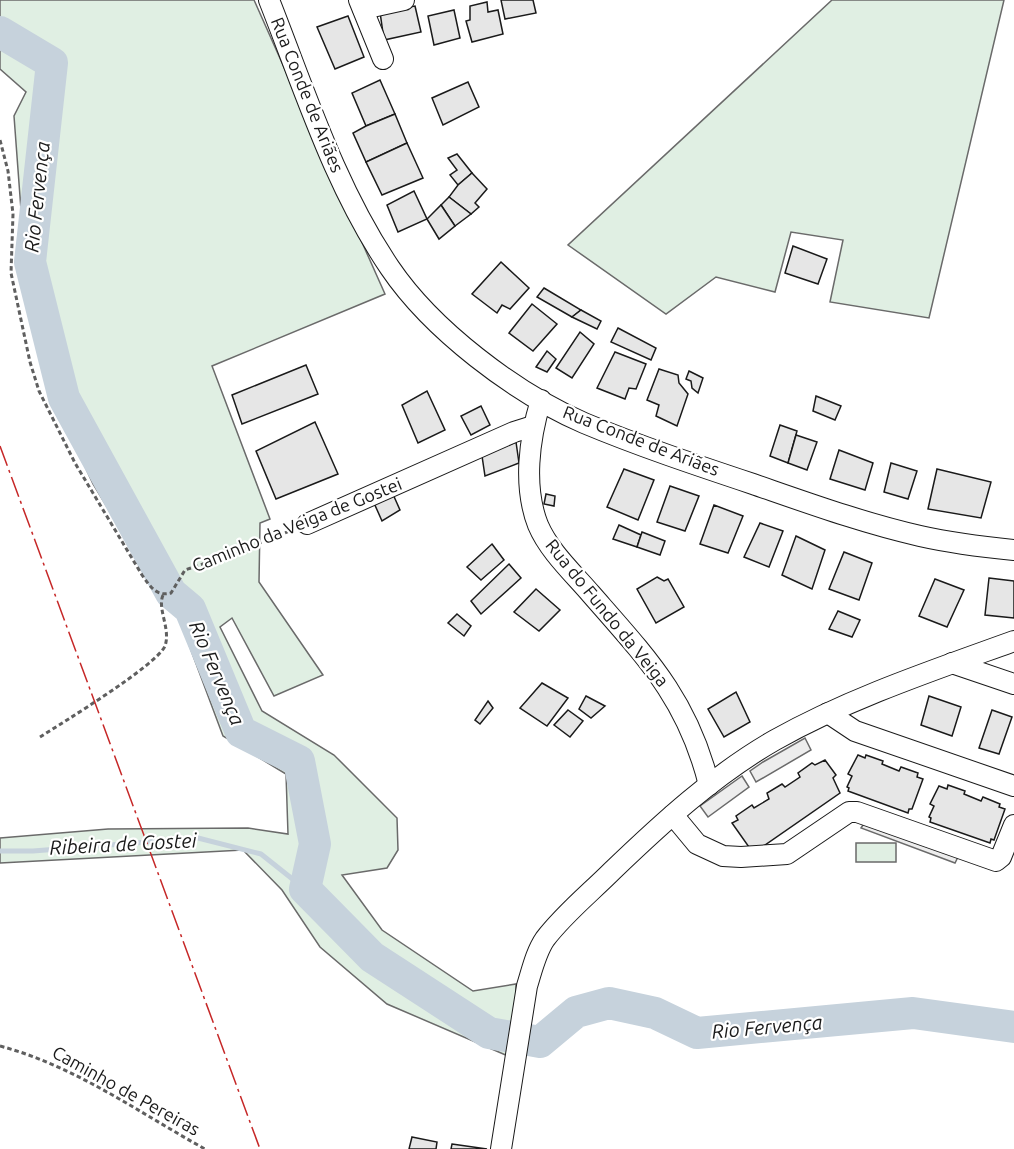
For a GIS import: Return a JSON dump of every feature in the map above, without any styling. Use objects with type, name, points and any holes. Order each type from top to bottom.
[{"type":"street","name":"Rua Conde de Ariães","points":[[269,0],[338,173],[358,215],[391,270],[422,308],[456,341],[495,371],[582,422],[838,513],[920,536],[974,546],[1014,550]]},
{"type":"street","points":[[383,58],[361,4],[404,0]]},
{"type":"street","name":"Rua do Fundo da Veiga","points":[[541,400],[533,426],[529,486],[531,506],[539,528],[566,564],[661,676],[688,723],[702,757],[709,785]]},
{"type":"street","name":"Caminho da Veiga de Gostei","points":[[307,524],[514,432],[533,426]]},
{"type":"street","points":[[501,1149],[522,1010],[534,962],[544,940],[570,911],[673,815],[709,785],[774,741],[828,713],[1014,640]]},
{"type":"street","points":[[952,663],[1014,684]]},
{"type":"street","points":[[828,713],[855,731],[1014,786]]},
{"type":"street","points":[[673,815],[697,844],[723,856],[741,857],[787,854],[849,812],[857,812],[996,861],[1001,857],[1014,825]]},
{"type":"path","points":[[0,140],[8,171],[13,214],[11,273],[39,391],[75,464],[131,560],[155,591],[163,595],[161,600],[166,623],[165,645],[159,654],[124,682],[40,737]]},
{"type":"path","name":"Caminho da Veiga de Gostei","points":[[163,595],[171,593],[185,570],[230,555],[307,524]]},
{"type":"path","name":"Caminho de Pereiras","points":[[0,1046],[24,1052],[89,1081],[205,1149]]},
{"type":"green space","points":[[0,0],[254,0],[385,294],[212,366],[270,519],[260,523],[259,582],[323,675],[274,696],[232,618],[220,627],[262,711],[334,755],[397,818],[398,850],[387,868],[342,875],[382,930],[473,991],[516,984],[515,1059],[387,1004],[320,947],[282,890],[243,850],[0,863],[0,838],[108,829],[248,828],[288,834],[286,774],[223,736],[179,618],[148,574],[93,484],[44,378],[26,277],[14,116],[26,92],[0,69]]},
{"type":"green space","points":[[832,0],[1004,0],[929,318],[830,302],[843,240],[791,232],[775,292],[716,277],[666,314],[568,245]]},
{"type":"green space","points":[[856,843],[896,843],[896,862],[856,862]]},
{"type":"shaded area","points":[[805,738],[811,750],[756,782],[750,771]]},
{"type":"shaded area","points":[[742,776],[749,787],[708,817],[700,806]]},
{"type":"shaded area","points":[[865,822],[959,855],[955,863],[861,828]]},
{"type":"building","points":[[501,0],[533,0],[536,13],[505,19]]},
{"type":"building","points":[[487,2],[488,12],[498,10],[503,34],[472,42],[466,21],[470,20],[470,6]]},
{"type":"building","points":[[415,6],[421,32],[384,40],[380,12]]},
{"type":"building","points":[[454,10],[460,38],[434,45],[428,16]]},
{"type":"building","points":[[348,16],[364,57],[335,69],[317,27]]},
{"type":"building","points":[[380,80],[395,114],[366,126],[352,93]]},
{"type":"building","points":[[468,82],[479,107],[443,125],[432,98]]},
{"type":"building","points":[[395,114],[407,143],[366,162],[353,133]]},
{"type":"building","points":[[407,143],[423,178],[382,195],[366,162]]},
{"type":"building","points":[[457,154],[472,173],[458,185],[450,175],[457,170],[448,158]]},
{"type":"building","points":[[472,173],[487,189],[475,203],[479,207],[471,214],[449,197],[458,185]]},
{"type":"building","points":[[414,191],[427,219],[398,232],[387,205]]},
{"type":"building","points":[[449,197],[471,214],[455,226],[441,205]]},
{"type":"building","points":[[441,205],[455,226],[439,239],[427,219]]},
{"type":"building","points":[[793,246],[827,259],[818,284],[785,273]]},
{"type":"building","points":[[501,262],[529,288],[510,309],[502,305],[497,313],[472,294]]},
{"type":"building","points":[[544,288],[581,310],[572,317],[537,297]]},
{"type":"building","points":[[532,304],[557,324],[533,351],[509,333]]},
{"type":"building","points":[[581,310],[601,321],[597,329],[572,317]]},
{"type":"building","points":[[618,328],[656,348],[651,360],[611,342]]},
{"type":"building","points":[[580,332],[594,344],[572,378],[556,368]]},
{"type":"building","points":[[547,351],[556,359],[547,372],[536,367]]},
{"type":"building","points":[[615,352],[646,364],[636,389],[629,388],[625,399],[597,388]]},
{"type":"building","points":[[306,365],[318,394],[242,424],[232,395]]},
{"type":"building","points":[[659,369],[678,375],[679,383],[688,394],[677,426],[656,416],[659,405],[647,400]]},
{"type":"building","points":[[689,371],[703,378],[698,393],[692,388],[691,381],[686,379]]},
{"type":"building","points":[[427,391],[445,430],[418,443],[402,405]]},
{"type":"building","points":[[816,396],[841,406],[835,420],[813,411]]},
{"type":"building","points":[[481,406],[490,425],[471,435],[461,416]]},
{"type":"building","points":[[315,422],[338,474],[276,499],[256,451]]},
{"type":"building","points":[[780,425],[797,431],[788,463],[770,456]]},
{"type":"building","points":[[796,435],[817,442],[807,470],[788,463]]},
{"type":"building","points":[[516,442],[519,463],[485,476],[482,456]]},
{"type":"building","points":[[839,450],[873,463],[865,490],[830,479]]},
{"type":"building","points":[[891,463],[917,471],[908,499],[884,492]]},
{"type":"building","points":[[624,469],[654,480],[638,520],[607,507]]},
{"type":"building","points":[[937,469],[991,482],[981,518],[928,509]]},
{"type":"building","points":[[670,486],[699,496],[685,531],[657,522]]},
{"type":"building","points":[[392,492],[400,510],[382,521],[374,503]]},
{"type":"building","points":[[546,494],[555,496],[554,506],[544,504]]},
{"type":"building","points":[[714,505],[743,516],[728,553],[700,544]]},
{"type":"building","points":[[760,523],[783,531],[769,567],[744,557]]},
{"type":"building","points":[[619,525],[641,535],[637,547],[613,539]]},
{"type":"building","points":[[642,532],[665,541],[660,555],[637,547]]},
{"type":"building","points":[[796,536],[825,550],[812,589],[782,575]]},
{"type":"building","points":[[492,544],[504,560],[481,580],[467,567]]},
{"type":"building","points":[[844,552],[872,563],[859,600],[829,589]]},
{"type":"building","points":[[509,564],[521,578],[481,614],[471,601]]},
{"type":"building","points":[[657,577],[664,581],[668,579],[684,607],[656,623],[637,589]]},
{"type":"building","points":[[989,578],[1014,581],[1014,618],[985,615]]},
{"type":"building","points":[[935,579],[964,590],[947,627],[919,616]]},
{"type":"building","points":[[536,589],[560,610],[539,631],[514,612]]},
{"type":"building","points":[[838,611],[860,620],[852,637],[829,629]]},
{"type":"building","points":[[457,614],[471,626],[464,636],[448,623]]},
{"type":"building","points":[[542,683],[568,698],[547,726],[520,708]]},
{"type":"building","points":[[736,692],[750,722],[724,737],[708,709]]},
{"type":"building","points":[[586,696],[605,706],[591,718],[579,709]]},
{"type":"building","points":[[929,696],[961,707],[952,736],[921,725]]},
{"type":"building","points":[[488,701],[493,708],[480,724],[475,720]]},
{"type":"building","points":[[568,710],[583,721],[570,737],[554,725]]},
{"type":"building","points":[[992,710],[1012,717],[999,754],[979,748]]},
{"type":"building","points":[[858,755],[865,758],[866,755],[883,761],[882,764],[899,771],[901,767],[918,773],[917,777],[923,779],[912,809],[909,809],[908,813],[848,791],[847,787],[852,776],[848,774]]},
{"type":"building","points":[[825,760],[836,775],[833,778],[840,793],[755,852],[751,850],[732,823],[738,820],[736,816],[752,805],[754,808],[769,799],[767,793],[782,784],[785,787],[800,777],[798,773],[812,763],[815,765]]},
{"type":"building","points":[[948,785],[965,791],[964,794],[981,801],[983,797],[1000,804],[999,807],[1005,809],[994,840],[991,839],[990,843],[930,822],[929,817],[934,806],[930,804],[939,786],[947,789]]},
{"type":"building","points":[[412,1137],[437,1142],[436,1149],[409,1149]]},
{"type":"building","points":[[452,1144],[487,1149],[451,1149]]},
{"type":"waterway","name":"Rio Fervença","points":[[0,32],[52,63],[30,262],[64,398],[171,593],[190,609],[241,732],[299,761],[315,844],[305,889],[372,957],[489,1033],[540,1042],[576,1012],[609,1003],[655,1013],[697,1033],[913,1013],[1014,1027]]},
{"type":"waterway","name":"Ribeira de Gostei","points":[[0,851],[33,851],[198,838],[261,854],[305,889]]},
{"type":"power","points":[[0,446],[260,1149]]}]
